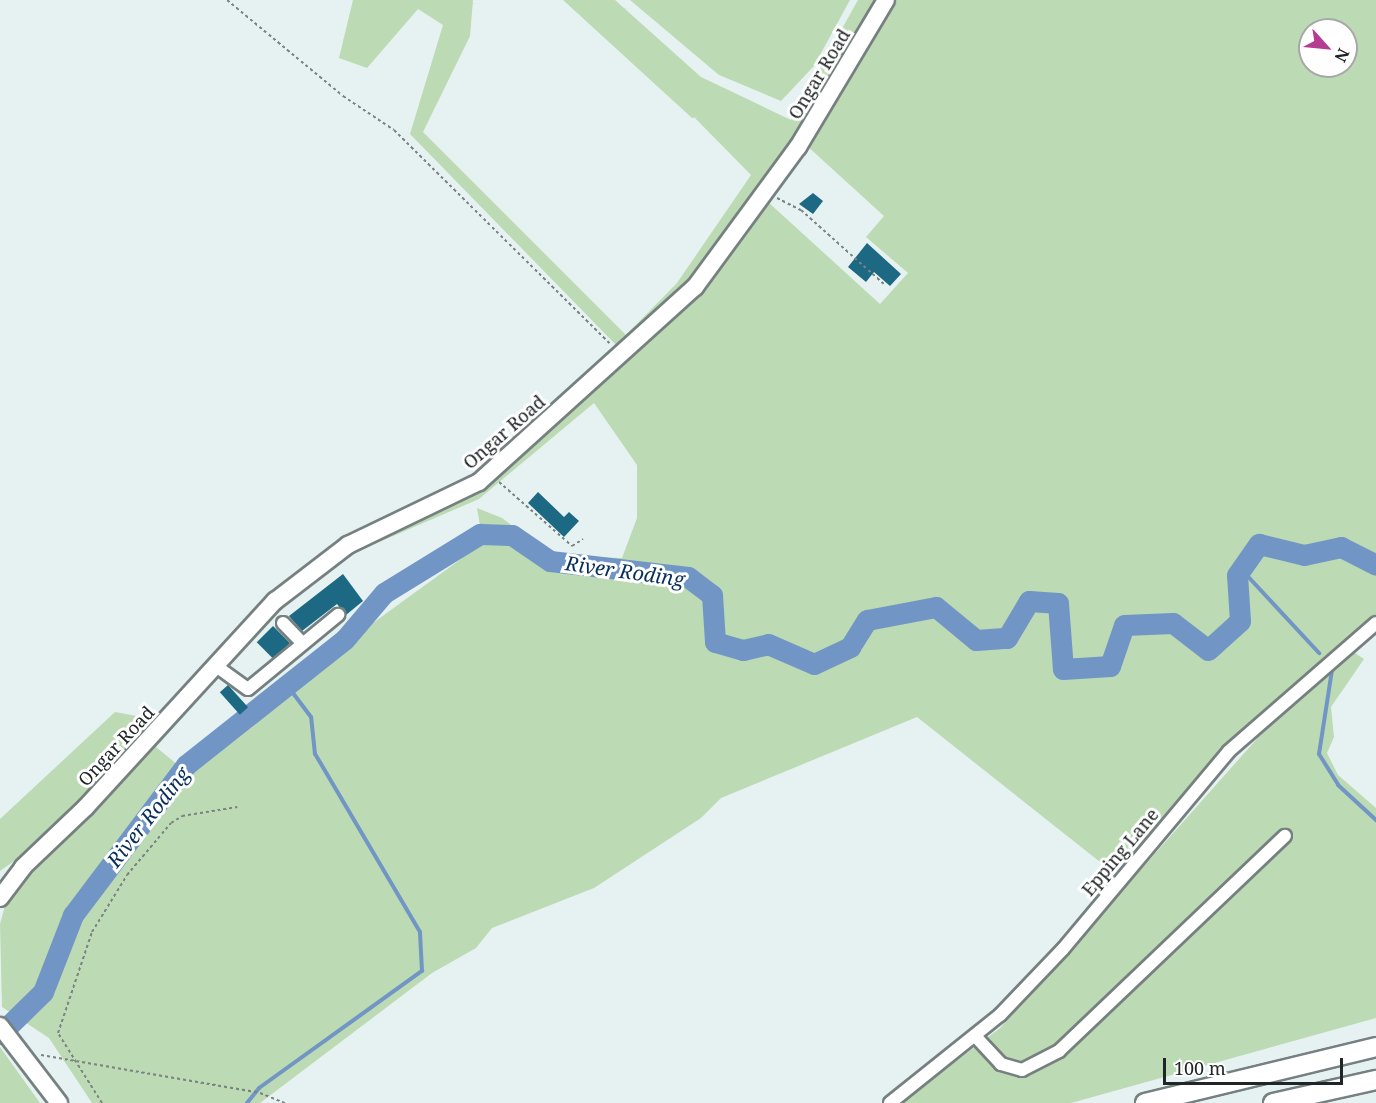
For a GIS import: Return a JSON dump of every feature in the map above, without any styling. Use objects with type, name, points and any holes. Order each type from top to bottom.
[{"type":"highway","points":[[1145,1103],[1376,1047]]},
{"type":"highway","points":[[1273,1103],[1376,1080]]},
{"type":"main road","name":"Ongar Road","points":[[0,898],[23,867],[86,807],[276,601],[348,545],[489,473],[695,287],[766,193],[886,0]]},
{"type":"main road","name":"Ongar Road","points":[[0,878],[23,867]]},
{"type":"main road","points":[[0,1026],[30,1057],[58,1103]]},
{"type":"street","points":[[216,666],[248,688],[338,615]]},
{"type":"street","points":[[283,623],[302,643]]},
{"type":"street","name":"Epping Lane","points":[[890,1103],[976,1037],[1063,949],[1229,751],[1376,623]]},
{"type":"street","points":[[976,1037],[1001,1064],[1022,1070],[1059,1051],[1286,836]]},
{"type":"path","points":[[226,0],[343,96],[394,130],[621,354]]},
{"type":"path","points":[[766,193],[801,210],[885,285]]},
{"type":"path","points":[[489,473],[572,546],[583,539]]},
{"type":"path","points":[[102,1103],[61,1042],[58,1024],[99,918],[151,843],[171,823],[182,816],[237,807]]},
{"type":"path","points":[[30,1057],[73,1060],[260,1093],[285,1103]]},
{"type":"green space","points":[[353,0],[473,0],[470,36],[423,132],[626,335],[677,283],[751,175],[695,118],[700,117],[692,118],[563,0],[615,0],[701,77],[791,120],[858,0],[1376,0],[1376,615],[1235,738],[1114,873],[917,717],[721,798],[701,818],[594,888],[492,928],[476,948],[432,973],[260,1103],[92,1103],[49,1038],[2,1007],[0,924],[6,902],[20,885],[13,872],[27,852],[0,871],[0,819],[115,712],[158,720],[270,599],[475,477],[619,348],[410,134],[443,25],[418,9],[367,68],[339,58]],"holes":[[[806,145],[884,216],[866,237],[908,273],[880,304],[768,202]],[[594,403],[637,465],[637,518],[622,558],[552,556],[502,518],[477,508],[483,543],[366,628],[190,775],[156,747],[280,608],[356,552],[479,499]]]},
{"type":"green space","points":[[630,0],[850,0],[814,66],[781,101],[719,75]]},
{"type":"green space","points":[[1355,653],[1364,659],[1331,707],[1334,737],[1327,753],[1338,775],[1376,808],[1376,1018],[1071,1103],[901,1103],[1000,1028],[1263,732]]},
{"type":"green space","points":[[0,1047],[40,1103],[0,1103]]},
{"type":"building","points":[[813,193],[823,201],[813,214],[799,204]]},
{"type":"building","points":[[867,243],[901,274],[890,286],[874,272],[866,282],[848,267]]},
{"type":"building","points":[[538,492],[564,517],[569,512],[579,521],[564,537],[528,503]]},
{"type":"building","points":[[343,574],[363,601],[346,615],[337,604],[302,631],[289,616]]},
{"type":"building","points":[[273,626],[290,643],[274,659],[257,642]]},
{"type":"building","points":[[228,685],[248,707],[240,715],[220,692]]},
{"type":"waterway","name":"River Roding","points":[[0,1034],[43,992],[73,915],[186,765],[345,639],[384,593],[480,534],[512,535],[550,561],[688,577],[712,595],[715,642],[743,650],[768,644],[814,664],[850,647],[867,620],[936,607],[976,640],[1007,638],[1029,601],[1058,603],[1063,669],[1110,666],[1124,625],[1173,623],[1208,650],[1240,621],[1237,575],[1259,544],[1304,555],[1341,547],[1376,565]]},
{"type":"waterway","points":[[1241,569],[1319,653]]},
{"type":"waterway","points":[[1332,670],[1319,754],[1338,785],[1376,820]]},
{"type":"waterway","points":[[247,1103],[259,1088],[422,971],[420,932],[315,754],[311,717],[287,685]]}]
